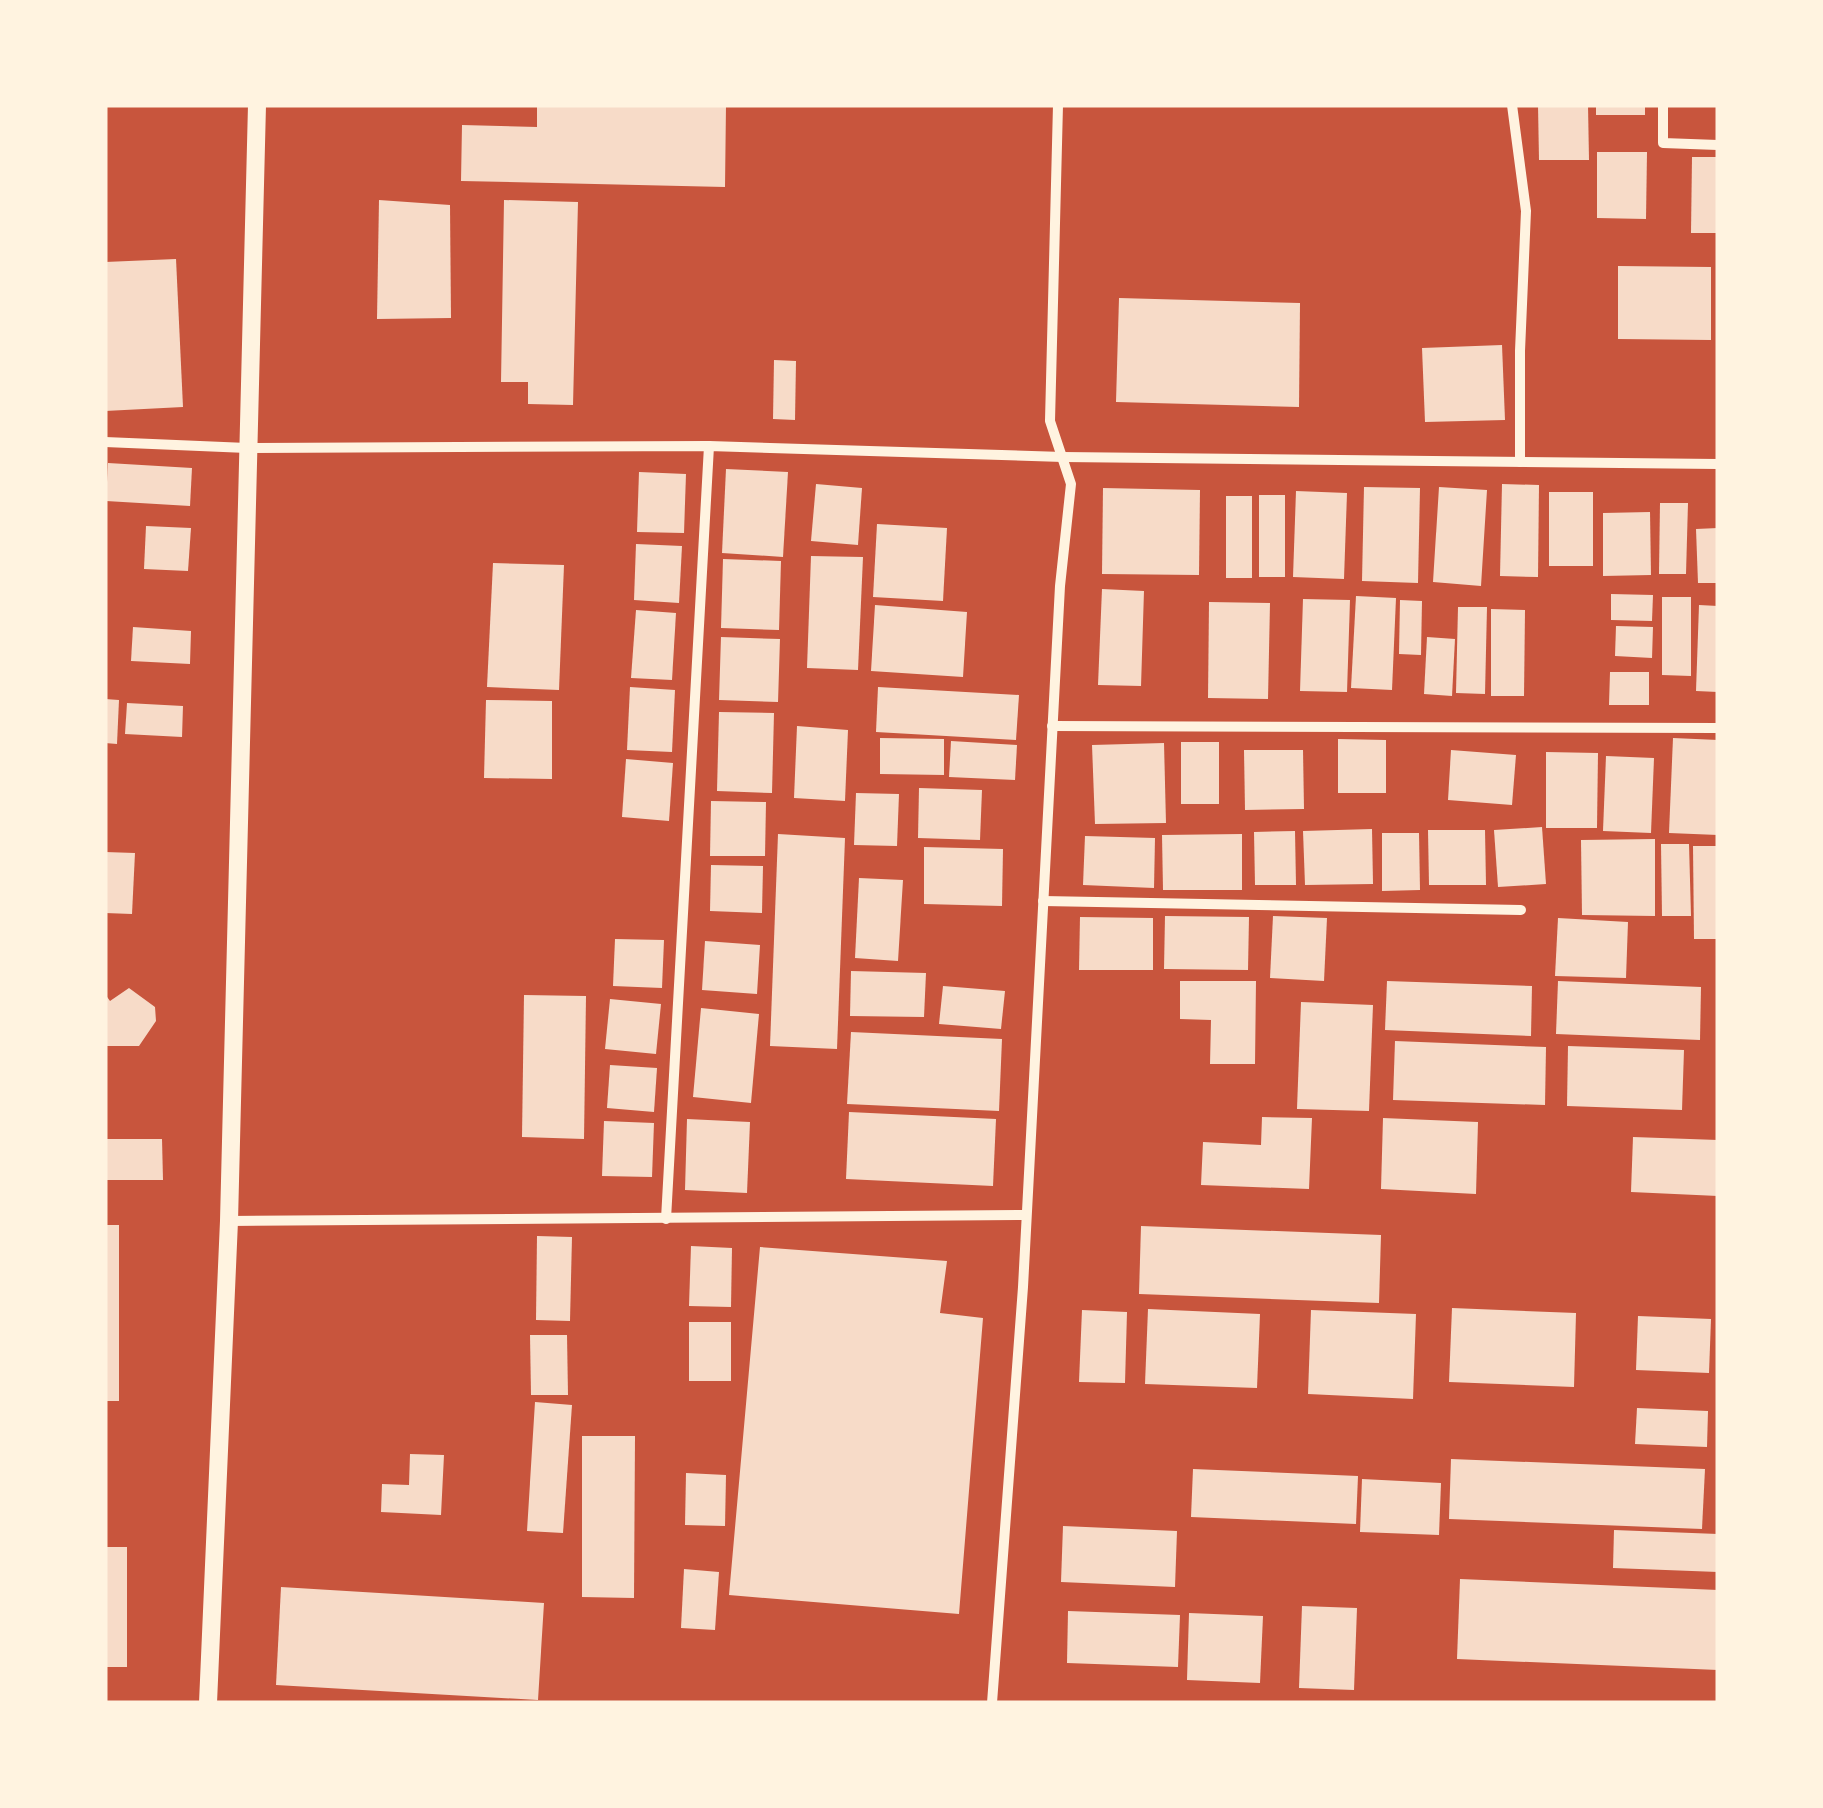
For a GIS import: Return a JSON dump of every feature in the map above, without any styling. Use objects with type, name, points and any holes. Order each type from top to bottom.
[{"type":"street","points":[[208,1703],[229,1221],[257,105]]},
{"type":"street","points":[[992,1703],[1024,1287],[1060,586],[1071,484],[1050,422],[1058,105]]},
{"type":"street","points":[[1512,105],[1526,210],[1520,462]]},
{"type":"street","points":[[1663,105],[1663,142],[1718,145]]},
{"type":"street","points":[[105,442],[247,448],[709,446],[1062,457],[1718,464]]},
{"type":"street","points":[[666,1218],[709,446]]},
{"type":"street","points":[[1052,726],[1718,728]]},
{"type":"street","points":[[1042,901],[1521,910]]},
{"type":"street","points":[[229,1221],[1025,1215]]},
{"type":"building","points":[[537,105],[726,105],[725,187],[461,181],[462,125],[537,127]]},
{"type":"building","points":[[1538,105],[1588,105],[1589,160],[1539,160]]},
{"type":"building","points":[[1596,105],[1645,105],[1645,115],[1596,115]]},
{"type":"building","points":[[1597,152],[1647,152],[1646,219],[1597,218]]},
{"type":"building","points":[[1692,157],[1718,157],[1718,233],[1691,233]]},
{"type":"building","points":[[379,200],[450,205],[451,318],[377,319]]},
{"type":"building","points":[[504,200],[578,202],[573,405],[528,404],[528,382],[501,382]]},
{"type":"building","points":[[176,259],[183,407],[105,411],[105,262]]},
{"type":"building","points":[[1618,266],[1711,267],[1711,340],[1618,339]]},
{"type":"building","points":[[1119,298],[1300,303],[1299,407],[1116,402]]},
{"type":"building","points":[[1502,345],[1505,420],[1425,422],[1422,348]]},
{"type":"building","points":[[774,360],[796,361],[795,420],[773,419]]},
{"type":"building","points":[[108,463],[192,468],[190,506],[106,501]]},
{"type":"building","points":[[726,469],[788,472],[783,557],[722,553]]},
{"type":"building","points":[[639,472],[686,474],[684,533],[637,532]]},
{"type":"building","points":[[816,484],[862,488],[858,545],[811,541]]},
{"type":"building","points":[[1502,484],[1539,485],[1538,577],[1500,576]]},
{"type":"building","points":[[1364,487],[1420,488],[1418,583],[1362,581]]},
{"type":"building","points":[[1439,487],[1487,490],[1481,586],[1433,582]]},
{"type":"building","points":[[1103,488],[1200,490],[1199,575],[1102,574]]},
{"type":"building","points":[[1296,491],[1347,493],[1344,579],[1293,577]]},
{"type":"building","points":[[1549,492],[1593,492],[1593,566],[1549,566]]},
{"type":"building","points":[[1259,495],[1285,495],[1285,577],[1259,577]]},
{"type":"building","points":[[1226,496],[1252,496],[1252,578],[1226,578]]},
{"type":"building","points":[[1660,503],[1688,503],[1686,574],[1659,574]]},
{"type":"building","points":[[1650,512],[1651,575],[1603,576],[1603,513]]},
{"type":"building","points":[[877,524],[947,528],[943,601],[873,597]]},
{"type":"building","points":[[146,526],[191,528],[188,571],[144,569]]},
{"type":"building","points":[[1718,528],[1718,583],[1698,583],[1696,529]]},
{"type":"building","points":[[636,544],[682,546],[679,603],[634,600]]},
{"type":"building","points":[[811,556],[863,557],[858,670],[807,668]]},
{"type":"building","points":[[723,559],[781,561],[779,630],[721,628]]},
{"type":"building","points":[[493,563],[564,565],[559,690],[487,687]]},
{"type":"building","points":[[1102,589],[1144,591],[1141,686],[1098,685]]},
{"type":"building","points":[[1611,594],[1653,595],[1652,621],[1611,620]]},
{"type":"building","points":[[1356,596],[1396,598],[1392,690],[1351,688]]},
{"type":"building","points":[[1662,597],[1691,597],[1691,676],[1662,675]]},
{"type":"building","points":[[1303,599],[1350,600],[1347,692],[1300,691]]},
{"type":"building","points":[[1400,600],[1422,601],[1421,655],[1399,654]]},
{"type":"building","points":[[1209,602],[1270,603],[1268,699],[1208,698]]},
{"type":"building","points":[[875,605],[967,612],[963,677],[871,671]]},
{"type":"building","points":[[1699,605],[1718,606],[1718,692],[1696,691]]},
{"type":"building","points":[[1458,607],[1487,607],[1485,694],[1456,693]]},
{"type":"building","points":[[1491,609],[1525,610],[1524,696],[1491,696]]},
{"type":"building","points":[[636,610],[676,613],[672,680],[631,678]]},
{"type":"building","points":[[1616,626],[1653,627],[1652,658],[1615,656]]},
{"type":"building","points":[[133,627],[191,631],[190,664],[131,661]]},
{"type":"building","points":[[721,637],[780,639],[778,702],[719,700]]},
{"type":"building","points":[[1427,637],[1455,639],[1452,696],[1424,694]]},
{"type":"building","points":[[1610,672],[1649,672],[1649,705],[1609,705]]},
{"type":"building","points":[[630,687],[675,690],[672,752],[627,750]]},
{"type":"building","points":[[878,687],[1019,695],[1016,740],[876,732]]},
{"type":"building","points":[[105,699],[119,700],[117,744],[105,743]]},
{"type":"building","points":[[486,700],[552,701],[552,779],[484,778]]},
{"type":"building","points":[[127,703],[183,706],[182,737],[125,734]]},
{"type":"building","points":[[719,712],[774,713],[772,793],[717,791]]},
{"type":"building","points":[[797,726],[848,730],[845,801],[794,798]]},
{"type":"building","points":[[880,738],[944,739],[944,775],[880,774]]},
{"type":"building","points":[[1673,738],[1718,740],[1718,835],[1669,833]]},
{"type":"building","points":[[1338,739],[1386,740],[1386,793],[1338,793]]},
{"type":"building","points":[[951,741],[1017,745],[1015,780],[949,777]]},
{"type":"building","points":[[1181,742],[1219,742],[1219,804],[1181,804]]},
{"type":"building","points":[[1164,743],[1166,823],[1095,824],[1092,745]]},
{"type":"building","points":[[1244,750],[1303,750],[1304,809],[1245,810]]},
{"type":"building","points":[[1451,750],[1516,755],[1512,805],[1448,800]]},
{"type":"building","points":[[1546,752],[1598,753],[1597,828],[1546,828]]},
{"type":"building","points":[[1606,756],[1654,758],[1651,833],[1603,831]]},
{"type":"building","points":[[626,759],[673,763],[669,821],[622,817]]},
{"type":"building","points":[[919,788],[982,790],[980,840],[918,838]]},
{"type":"building","points":[[856,793],[899,794],[897,846],[854,845]]},
{"type":"building","points":[[711,801],[766,802],[765,856],[710,856]]},
{"type":"building","points":[[1542,827],[1546,884],[1498,887],[1494,830]]},
{"type":"building","points":[[1372,829],[1373,884],[1305,885],[1303,831]]},
{"type":"building","points":[[1428,830],[1485,830],[1486,885],[1429,885]]},
{"type":"building","points":[[1295,831],[1296,885],[1255,885],[1254,832]]},
{"type":"building","points":[[1382,833],[1419,833],[1420,890],[1382,891]]},
{"type":"building","points":[[778,834],[845,838],[837,1049],[770,1046]]},
{"type":"building","points":[[1242,834],[1242,890],[1163,890],[1162,835]]},
{"type":"building","points":[[1085,836],[1155,838],[1154,888],[1083,885]]},
{"type":"building","points":[[1655,839],[1655,916],[1582,915],[1581,840]]},
{"type":"building","points":[[1661,844],[1689,844],[1691,916],[1662,916]]},
{"type":"building","points":[[1693,846],[1718,846],[1718,939],[1694,939]]},
{"type":"building","points":[[924,847],[1003,849],[1002,906],[924,904]]},
{"type":"building","points":[[105,852],[135,853],[132,914],[105,913]]},
{"type":"building","points":[[711,865],[763,866],[762,913],[710,911]]},
{"type":"building","points":[[859,878],[903,880],[898,961],[855,958]]},
{"type":"building","points":[[1165,916],[1249,917],[1248,970],[1164,969]]},
{"type":"building","points":[[1273,916],[1327,918],[1324,981],[1270,978]]},
{"type":"building","points":[[1080,917],[1153,918],[1153,970],[1079,970]]},
{"type":"building","points":[[1558,918],[1628,922],[1626,978],[1555,976]]},
{"type":"building","points":[[615,939],[664,940],[662,988],[613,986]]},
{"type":"building","points":[[705,941],[760,945],[757,994],[702,990]]},
{"type":"building","points":[[851,971],[926,973],[924,1017],[850,1016]]},
{"type":"building","points":[[1180,981],[1256,981],[1255,1064],[1210,1064],[1211,1020],[1180,1019]]},
{"type":"building","points":[[1387,981],[1532,986],[1531,1036],[1385,1030]]},
{"type":"building","points":[[1558,981],[1701,987],[1700,1040],[1556,1034]]},
{"type":"building","points":[[943,986],[1005,991],[1001,1029],[939,1024]]},
{"type":"building","points":[[129,988],[155,1007],[156,1021],[139,1046],[105,1046],[105,994],[110,1001]]},
{"type":"building","points":[[524,995],[586,996],[584,1139],[522,1137]]},
{"type":"building","points":[[610,999],[661,1004],[656,1054],[605,1049]]},
{"type":"building","points":[[1301,1002],[1373,1005],[1369,1111],[1297,1109]]},
{"type":"building","points":[[701,1008],[759,1014],[751,1103],[693,1097]]},
{"type":"building","points":[[851,1032],[1002,1039],[999,1111],[847,1104]]},
{"type":"building","points":[[1395,1041],[1546,1047],[1545,1105],[1393,1100]]},
{"type":"building","points":[[1568,1046],[1684,1050],[1682,1110],[1567,1106]]},
{"type":"building","points":[[610,1065],[657,1068],[654,1112],[607,1108]]},
{"type":"building","points":[[849,1112],[996,1119],[993,1186],[846,1179]]},
{"type":"building","points":[[1262,1117],[1312,1118],[1309,1189],[1201,1185],[1203,1142],[1261,1145]]},
{"type":"building","points":[[1383,1118],[1478,1122],[1476,1194],[1381,1189]]},
{"type":"building","points":[[687,1119],[750,1122],[747,1193],[685,1190]]},
{"type":"building","points":[[604,1121],[654,1123],[652,1177],[602,1176]]},
{"type":"building","points":[[1633,1137],[1718,1140],[1718,1196],[1631,1192]]},
{"type":"building","points":[[105,1139],[162,1139],[163,1180],[105,1180]]},
{"type":"building","points":[[105,1225],[119,1225],[119,1401],[105,1401]]},
{"type":"building","points":[[1141,1226],[1381,1235],[1379,1303],[1139,1294]]},
{"type":"building","points":[[537,1236],[572,1237],[570,1321],[536,1320]]},
{"type":"building","points":[[691,1246],[732,1248],[731,1307],[689,1306]]},
{"type":"building","points":[[760,1247],[947,1261],[940,1313],[983,1318],[959,1614],[729,1595]]},
{"type":"building","points":[[1452,1308],[1576,1313],[1574,1387],[1449,1382]]},
{"type":"building","points":[[1148,1309],[1260,1314],[1257,1388],[1145,1384]]},
{"type":"building","points":[[1082,1310],[1127,1312],[1125,1383],[1079,1382]]},
{"type":"building","points":[[1311,1310],[1416,1314],[1413,1399],[1308,1394]]},
{"type":"building","points":[[1638,1316],[1711,1319],[1709,1373],[1636,1370]]},
{"type":"building","points":[[689,1322],[731,1322],[731,1381],[689,1381]]},
{"type":"building","points":[[530,1335],[567,1335],[568,1395],[531,1395]]},
{"type":"building","points":[[535,1402],[572,1405],[563,1533],[527,1531]]},
{"type":"building","points":[[1637,1408],[1708,1411],[1707,1447],[1635,1444]]},
{"type":"building","points":[[582,1436],[635,1436],[634,1598],[582,1597]]},
{"type":"building","points":[[410,1454],[444,1455],[441,1515],[381,1512],[382,1484],[409,1485]]},
{"type":"building","points":[[1451,1459],[1705,1469],[1702,1529],[1449,1519]]},
{"type":"building","points":[[1193,1469],[1358,1476],[1356,1524],[1191,1517]]},
{"type":"building","points":[[686,1473],[726,1475],[725,1526],[685,1525]]},
{"type":"building","points":[[1362,1479],[1441,1483],[1439,1535],[1360,1532]]},
{"type":"building","points":[[1063,1526],[1177,1531],[1175,1587],[1061,1582]]},
{"type":"building","points":[[1614,1530],[1718,1534],[1718,1572],[1613,1568]]},
{"type":"building","points":[[105,1547],[127,1547],[127,1667],[105,1667]]},
{"type":"building","points":[[684,1569],[719,1572],[715,1630],[681,1628]]},
{"type":"building","points":[[1460,1579],[1718,1590],[1718,1670],[1457,1659]]},
{"type":"building","points":[[281,1587],[544,1603],[538,1700],[276,1685]]},
{"type":"building","points":[[1302,1606],[1357,1608],[1354,1690],[1299,1688]]},
{"type":"building","points":[[1068,1611],[1180,1615],[1178,1667],[1067,1663]]},
{"type":"building","points":[[1189,1613],[1263,1616],[1260,1683],[1187,1680]]}]
